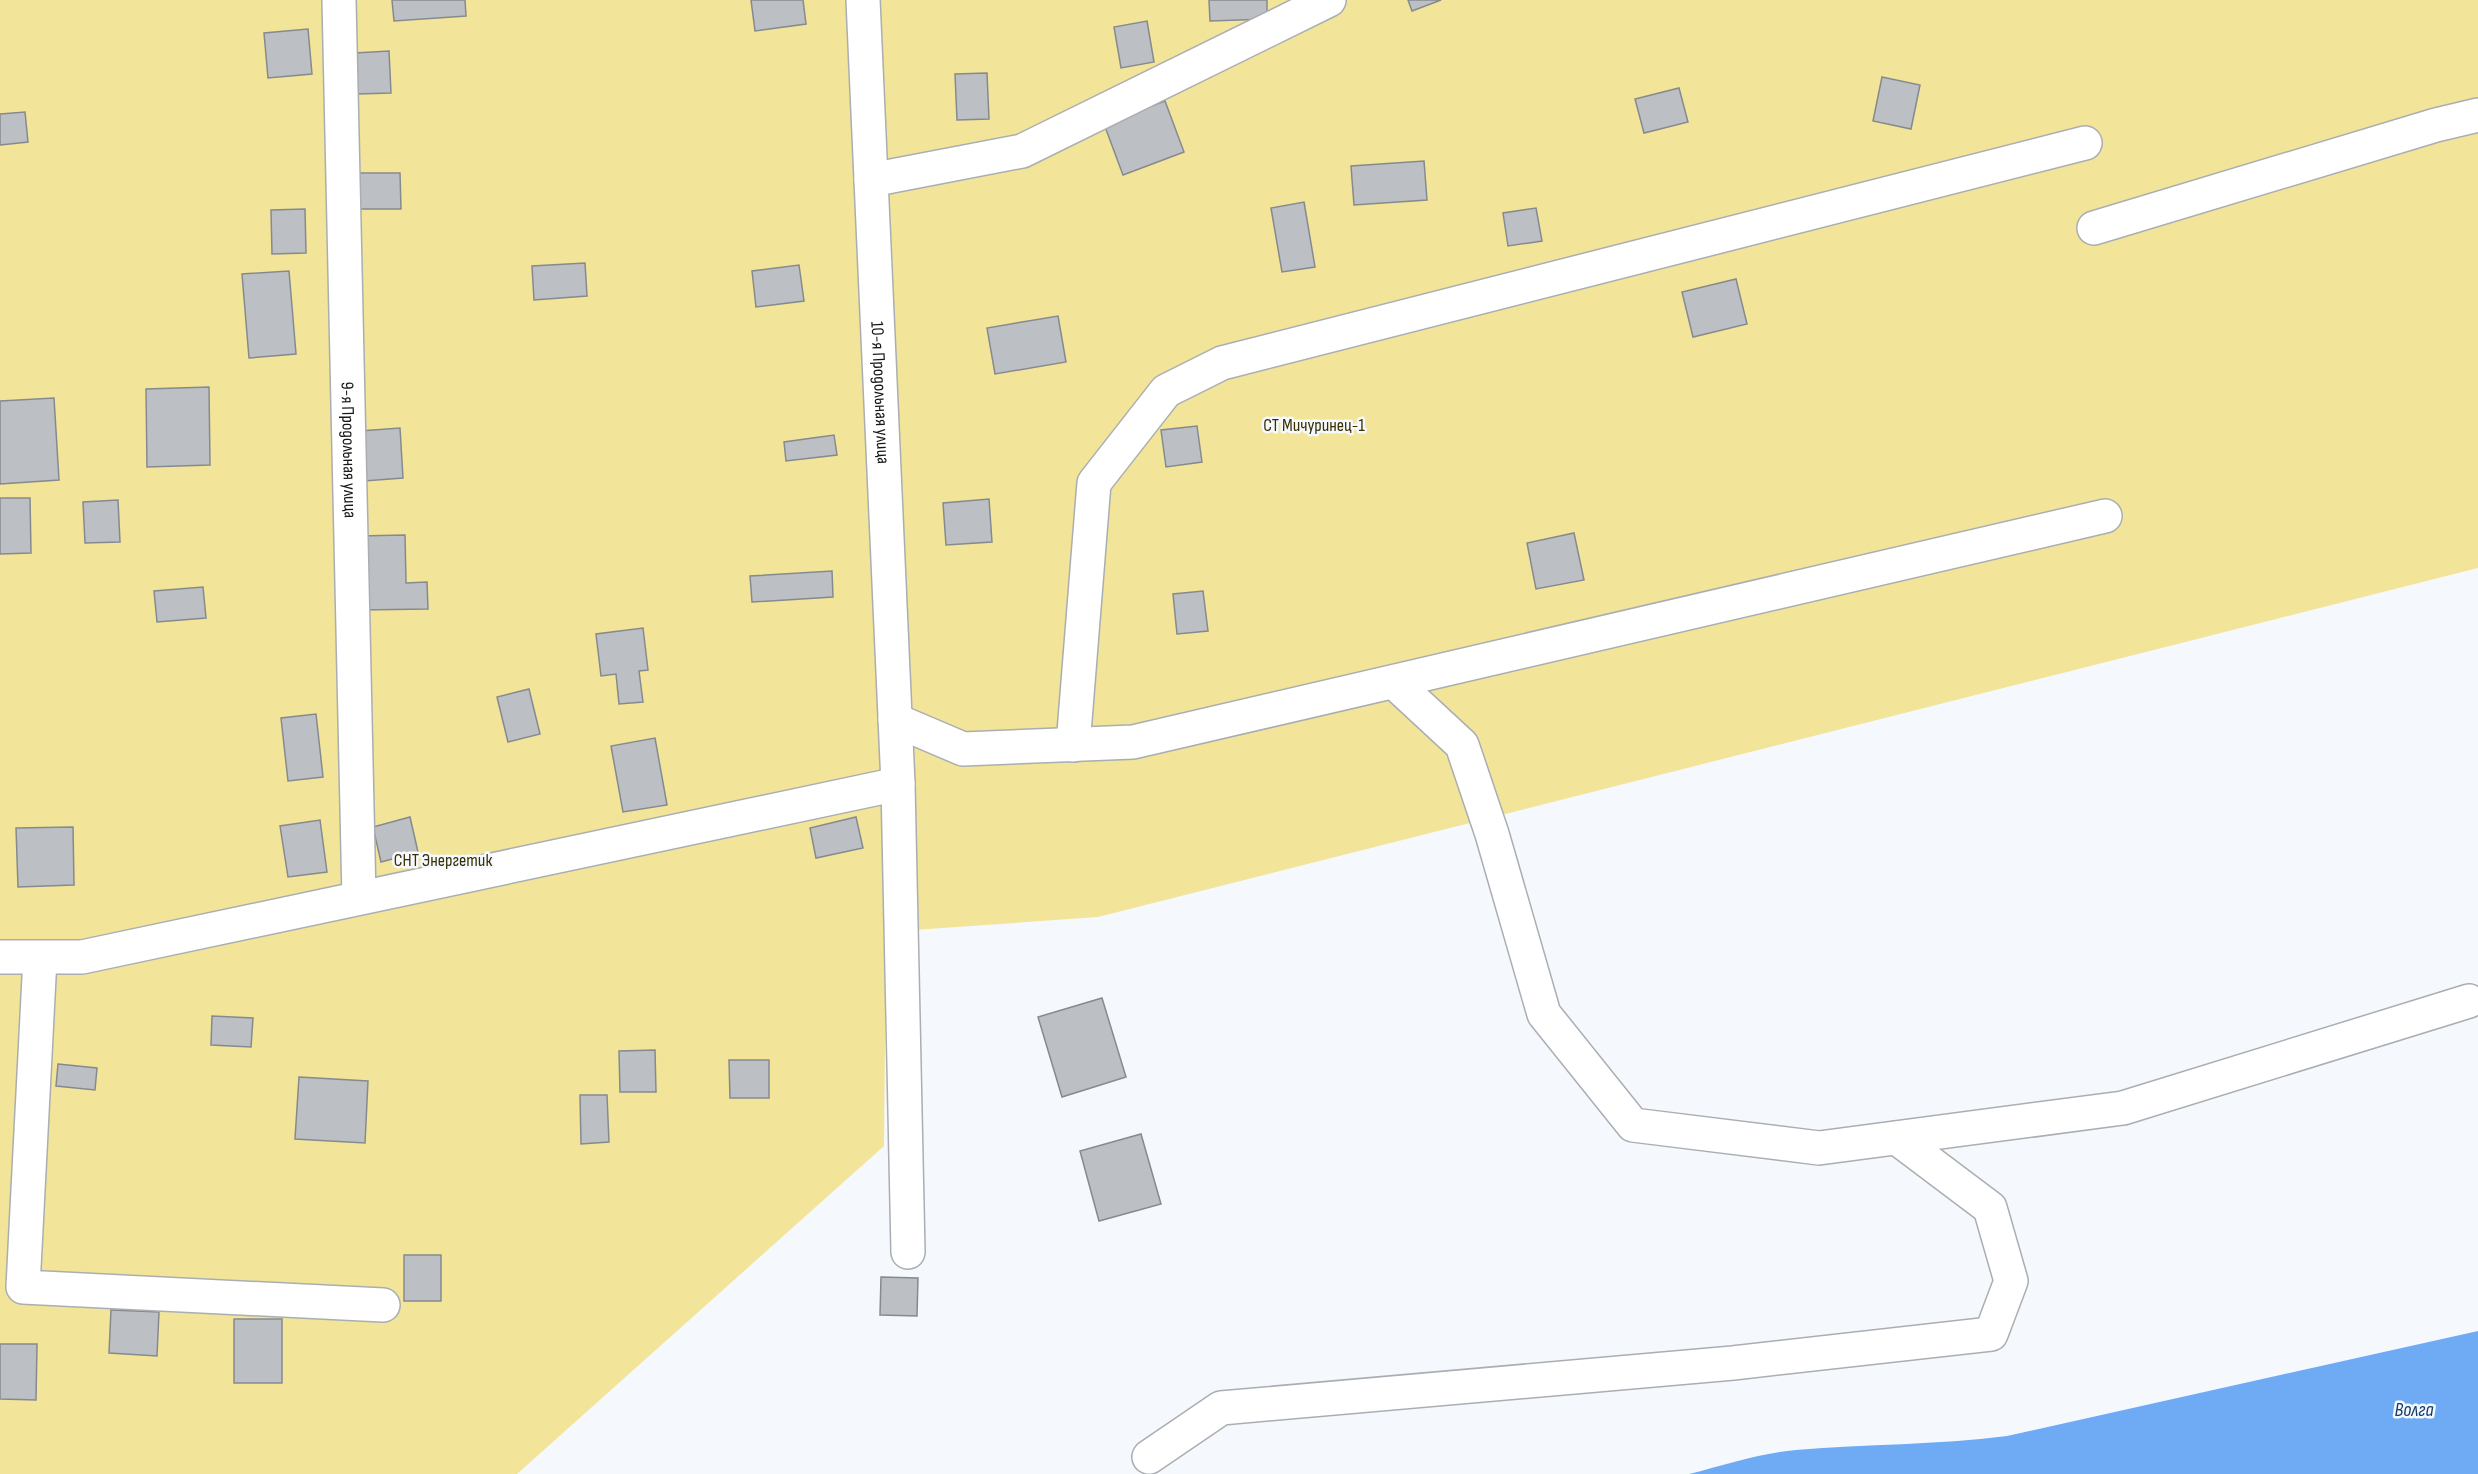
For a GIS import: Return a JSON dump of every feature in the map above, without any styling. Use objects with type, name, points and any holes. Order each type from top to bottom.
[{"type":"street","name":"9-я Продольная улица","points":[[339,0],[359,898]]},
{"type":"street","name":"10-я Продольная улица","points":[[863,0],[898,784],[908,1252]]},
{"type":"street","points":[[871,180],[1022,151],[1329,0]]},
{"type":"street","points":[[2094,228],[2425,129],[2478,116]]},
{"type":"street","points":[[1073,745],[1094,483],[1166,391],[1222,363],[2085,143]]},
{"type":"street","points":[[895,720],[963,749],[1133,742],[2105,516]]},
{"type":"street","points":[[1394,682],[1462,745],[1492,834],[1544,1014],[1633,1125],[1819,1148],[2123,1108],[2469,1001]]},
{"type":"street","points":[[0,957],[82,957],[898,784]]},
{"type":"street","points":[[40,958],[23,1287],[383,1305]]},
{"type":"street","points":[[1149,1457],[1221,1408],[1733,1363],[1991,1334],[2012,1281],[1990,1208],[1897,1138]]},
{"type":"green space","name":"СНТ Энергетик","points":[[0,0],[857,0],[887,826],[884,1146],[517,1474],[0,1474]]},
{"type":"green space","name":"СТ Мичуринец-1","points":[[868,0],[2478,0],[2478,568],[1098,917],[914,930]]},
{"type":"water","name":"Волга","points":[[2478,1331],[2478,1474],[1689,1474],[1783,1452],[2007,1436]]},
{"type":"building","points":[[392,0],[465,0],[466,16],[394,21]]},
{"type":"building","points":[[751,0],[803,0],[806,24],[755,31]]},
{"type":"building","points":[[1209,0],[1267,0],[1267,19],[1210,21]]},
{"type":"building","points":[[1408,0],[1441,0],[1412,11]]},
{"type":"building","points":[[1147,21],[1154,62],[1121,68],[1114,27]]},
{"type":"building","points":[[308,29],[312,74],[268,78],[264,33]]},
{"type":"building","points":[[389,51],[391,93],[357,94],[355,53]]},
{"type":"building","points":[[987,73],[989,119],[957,120],[955,74]]},
{"type":"building","points":[[1882,77],[1920,85],[1911,129],[1873,121]]},
{"type":"building","points":[[1679,88],[1688,122],[1644,133],[1635,99]]},
{"type":"building","points":[[1165,101],[1184,152],[1123,175],[1104,124]]},
{"type":"building","points":[[25,112],[28,142],[0,145],[0,114]]},
{"type":"building","points":[[1424,161],[1427,200],[1354,205],[1351,166]]},
{"type":"building","points":[[352,173],[400,173],[401,209],[352,209]]},
{"type":"building","points":[[1304,202],[1315,267],[1282,272],[1271,208]]},
{"type":"building","points":[[1536,208],[1542,241],[1508,246],[1503,213]]},
{"type":"building","points":[[305,209],[306,253],[272,254],[271,210]]},
{"type":"building","points":[[585,263],[587,296],[534,300],[532,266]]},
{"type":"building","points":[[799,265],[804,301],[756,307],[752,271]]},
{"type":"building","points":[[289,271],[296,354],[249,358],[242,274]]},
{"type":"building","points":[[1736,279],[1747,324],[1693,337],[1682,292]]},
{"type":"building","points":[[1058,316],[1066,362],[995,374],[987,328]]},
{"type":"building","points":[[209,387],[210,465],[147,467],[146,389]]},
{"type":"building","points":[[54,398],[59,480],[0,484],[0,401]]},
{"type":"building","points":[[1197,426],[1202,462],[1166,467],[1161,430]]},
{"type":"building","points":[[400,428],[403,478],[364,481],[360,431]]},
{"type":"building","points":[[834,435],[837,455],[786,461],[784,442]]},
{"type":"building","points":[[0,498],[30,498],[31,553],[0,554]]},
{"type":"building","points":[[989,499],[992,542],[946,545],[943,503]]},
{"type":"building","points":[[118,500],[120,542],[85,543],[83,502]]},
{"type":"building","points":[[1574,533],[1584,580],[1536,589],[1527,543]]},
{"type":"building","points":[[405,535],[406,583],[427,582],[428,609],[360,610],[358,536]]},
{"type":"building","points":[[832,571],[833,597],[752,602],[750,576]]},
{"type":"building","points":[[203,587],[206,618],[157,622],[154,591]]},
{"type":"building","points":[[1203,591],[1208,631],[1177,634],[1173,594]]},
{"type":"building","points":[[643,628],[648,670],[639,671],[643,702],[619,704],[616,674],[601,676],[596,634]]},
{"type":"building","points":[[529,689],[540,734],[508,742],[497,697]]},
{"type":"building","points":[[316,714],[323,777],[288,781],[281,718]]},
{"type":"building","points":[[655,738],[667,805],[623,812],[611,746]]},
{"type":"building","points":[[410,817],[418,852],[381,862],[373,827]]},
{"type":"building","points":[[856,817],[863,848],[816,858],[810,828]]},
{"type":"building","points":[[320,820],[327,872],[288,877],[280,826]]},
{"type":"building","points":[[73,827],[74,885],[18,887],[16,828]]},
{"type":"building","points":[[1102,998],[1126,1077],[1062,1097],[1038,1017]]},
{"type":"building","points":[[212,1016],[253,1018],[251,1047],[211,1045]]},
{"type":"building","points":[[655,1050],[656,1092],[620,1092],[619,1051]]},
{"type":"building","points":[[729,1060],[769,1060],[769,1098],[730,1098]]},
{"type":"building","points":[[58,1064],[97,1068],[95,1090],[56,1086]]},
{"type":"building","points":[[299,1077],[368,1081],[365,1143],[295,1139]]},
{"type":"building","points":[[580,1095],[607,1095],[609,1142],[581,1144]]},
{"type":"building","points":[[1141,1134],[1161,1204],[1099,1221],[1080,1151]]},
{"type":"building","points":[[404,1255],[441,1255],[441,1301],[404,1301]]},
{"type":"building","points":[[881,1277],[918,1278],[917,1316],[880,1315]]},
{"type":"building","points":[[111,1310],[159,1312],[157,1356],[109,1353]]},
{"type":"building","points":[[234,1319],[282,1319],[282,1383],[234,1383]]},
{"type":"building","points":[[0,1344],[37,1344],[36,1400],[0,1399]]}]
